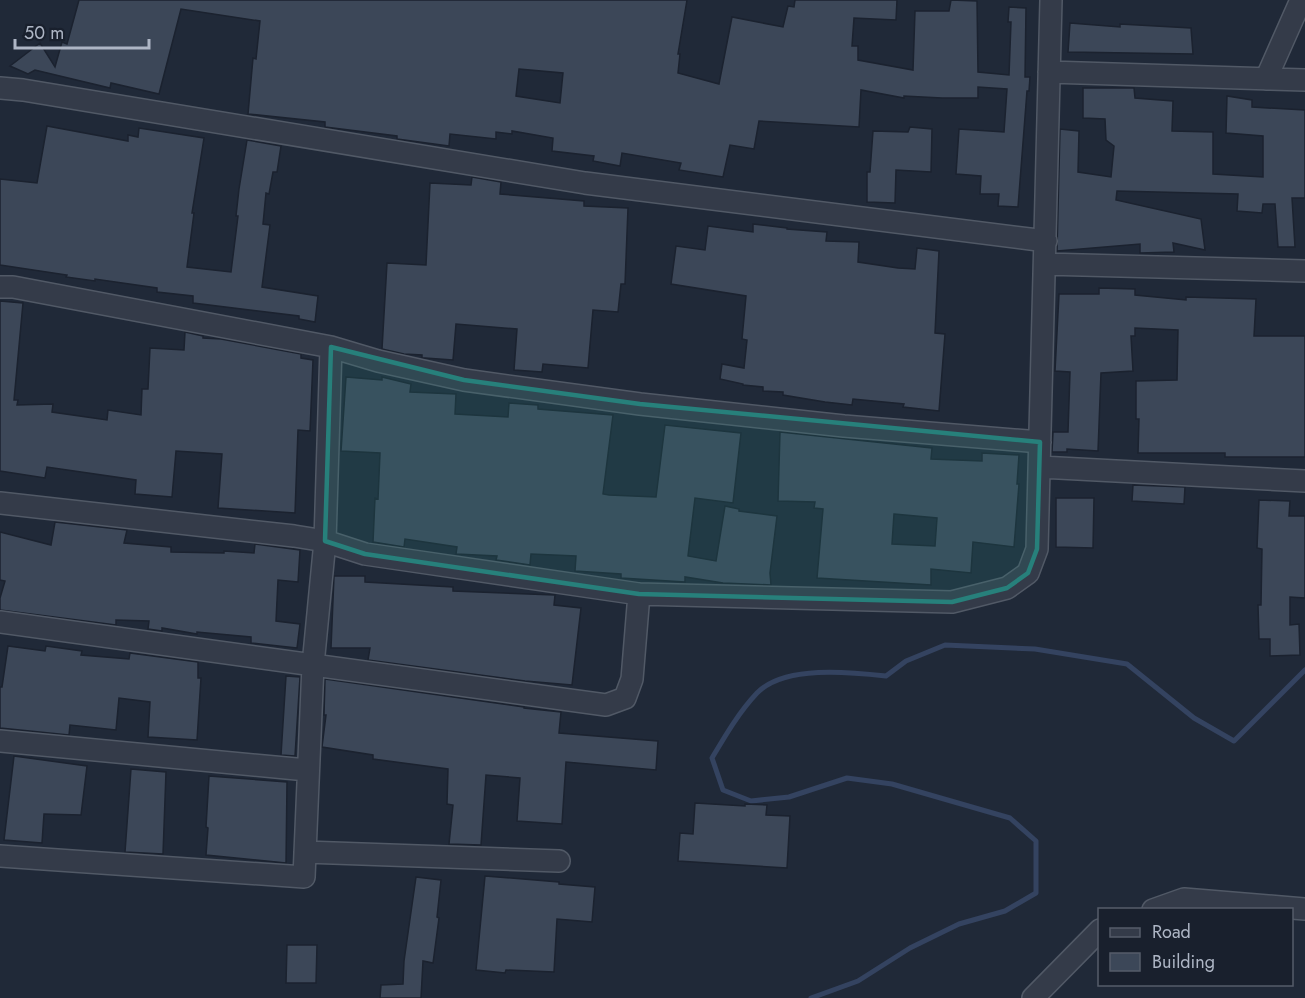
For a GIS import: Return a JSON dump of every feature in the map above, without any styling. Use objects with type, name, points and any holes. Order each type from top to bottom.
[{"type":"street","points":[[0,503],[325,541],[365,554],[639,594],[952,602],[1007,588],[1028,573],[1037,549],[1051,0]]},
{"type":"street","points":[[1266,79],[1301,0]]},
{"type":"street","points":[[1049,72],[1305,81]]},
{"type":"street","points":[[0,88],[585,183],[1046,242]]},
{"type":"street","points":[[1045,264],[1305,271]]},
{"type":"street","points":[[0,287],[25,289],[331,347],[378,362],[464,381],[629,403],[844,426],[1040,442]]},
{"type":"street","points":[[0,856],[304,877],[313,665],[325,541],[331,347]]},
{"type":"street","points":[[1040,467],[1305,482]]},
{"type":"street","points":[[0,622],[606,705],[625,698],[632,679],[639,594]]},
{"type":"street","points":[[0,741],[307,770]]},
{"type":"street","points":[[305,852],[559,861]]},
{"type":"street","points":[[1156,908],[1184,899],[1293,908]]},
{"type":"street","points":[[1033,998],[1098,932]]},
{"type":"highlighted area","points":[[331,347],[464,380],[640,404],[1040,442],[1037,549],[1028,573],[1007,588],[952,602],[639,594],[365,554],[325,541]]},
{"type":"building","points":[[79,0],[687,0],[678,54],[680,54],[678,73],[719,84],[732,17],[783,27],[788,6],[794,7],[795,0],[897,0],[896,20],[854,18],[852,46],[858,46],[858,60],[913,70],[915,11],[949,11],[951,0],[977,1],[978,72],[1009,75],[1011,22],[1008,22],[1009,7],[1026,8],[1025,77],[1030,77],[1018,207],[998,206],[999,194],[980,194],[981,176],[956,174],[959,129],[1004,132],[1007,89],[978,87],[978,98],[904,96],[904,98],[861,90],[859,127],[759,121],[754,149],[730,145],[723,177],[679,170],[681,163],[622,153],[620,166],[593,161],[594,156],[552,151],[553,138],[512,131],[512,134],[496,132],[496,139],[450,134],[449,146],[397,139],[397,136],[325,127],[325,122],[248,114],[253,58],[256,59],[260,21],[181,9],[159,94],[111,83],[110,88],[35,70],[28,74],[10,66],[40,43],[55,67],[62,42],[67,44]],"holes":[[[519,69],[563,73],[560,103],[516,96]]]},
{"type":"building","points":[[1070,23],[1120,27],[1120,24],[1191,28],[1193,54],[1068,52]]},
{"type":"building","points":[[1083,88],[1134,88],[1135,98],[1173,101],[1172,131],[1213,132],[1213,174],[1263,177],[1263,136],[1226,133],[1227,96],[1252,100],[1252,107],[1305,110],[1305,198],[1292,198],[1295,247],[1278,247],[1275,204],[1263,204],[1262,213],[1237,211],[1238,194],[1117,191],[1116,200],[1201,219],[1205,250],[1173,243],[1174,252],[1140,253],[1140,244],[1057,251],[1060,129],[1079,131],[1078,172],[1111,177],[1114,146],[1106,140],[1105,119],[1083,118]]},
{"type":"building","points":[[47,126],[128,141],[128,135],[138,137],[139,128],[204,138],[192,213],[194,213],[187,267],[231,272],[239,189],[247,140],[281,146],[277,172],[273,172],[269,194],[266,193],[263,224],[270,225],[262,287],[318,296],[315,322],[299,319],[299,316],[193,303],[193,296],[157,292],[157,288],[66,277],[67,275],[0,265],[0,179],[37,183]]},
{"type":"building","points":[[910,127],[932,129],[931,172],[896,170],[895,203],[867,202],[867,172],[870,172],[873,131],[908,132]]},
{"type":"building","points":[[472,177],[501,182],[500,194],[584,201],[584,206],[628,208],[625,284],[621,284],[618,312],[593,310],[588,368],[543,364],[542,372],[514,370],[517,329],[456,324],[453,360],[422,358],[422,355],[382,349],[387,263],[426,265],[430,183],[471,185]]},
{"type":"building","points":[[753,224],[827,232],[826,241],[859,242],[858,262],[898,268],[915,269],[917,248],[939,251],[935,333],[945,334],[939,411],[903,407],[904,404],[853,399],[852,405],[825,402],[783,395],[783,392],[763,391],[763,387],[720,379],[722,364],[744,368],[747,340],[742,339],[746,296],[671,284],[676,246],[705,250],[708,226],[753,232]]},
{"type":"building","points":[[1099,288],[1135,289],[1135,295],[1186,300],[1186,297],[1256,299],[1254,336],[1305,336],[1305,457],[1225,457],[1225,453],[1138,453],[1139,419],[1136,419],[1136,381],[1177,380],[1178,330],[1135,328],[1135,336],[1131,336],[1133,371],[1101,373],[1098,451],[1067,449],[1067,452],[1052,452],[1053,432],[1068,432],[1070,372],[1055,371],[1059,294],[1099,294]]},
{"type":"building","points":[[0,301],[23,303],[14,400],[18,400],[17,405],[53,404],[52,412],[107,420],[108,410],[141,415],[142,389],[148,389],[150,348],[184,350],[185,332],[203,336],[203,338],[221,339],[301,354],[301,358],[313,360],[310,431],[298,430],[295,513],[218,508],[222,454],[176,451],[172,497],[135,494],[136,480],[47,467],[45,478],[0,471]]},
{"type":"building","points":[[346,377],[382,380],[382,377],[411,384],[410,392],[456,394],[455,414],[508,417],[509,403],[538,405],[538,409],[613,415],[603,494],[609,495],[656,497],[665,425],[741,433],[733,503],[695,498],[688,556],[716,561],[725,506],[739,509],[739,511],[777,516],[770,573],[771,585],[723,583],[685,577],[685,582],[621,578],[621,574],[575,571],[576,556],[531,554],[530,565],[496,560],[497,556],[456,554],[457,547],[405,539],[404,547],[373,542],[380,453],[341,451]]},
{"type":"building","points":[[780,432],[932,448],[931,459],[982,461],[982,453],[1019,455],[1014,547],[973,542],[971,573],[931,569],[931,585],[817,578],[823,509],[814,508],[815,502],[778,501]],"holes":[[[894,514],[937,518],[935,546],[892,544]]]},
{"type":"building","points":[[1133,485],[1185,487],[1184,504],[1132,501]]},
{"type":"building","points":[[1056,498],[1094,498],[1093,548],[1056,547]]},
{"type":"building","points":[[1259,500],[1290,501],[1289,516],[1305,516],[1305,598],[1290,597],[1290,625],[1299,624],[1300,655],[1270,656],[1270,639],[1259,639],[1258,605],[1261,605],[1262,549],[1257,548]]},
{"type":"building","points":[[55,522],[127,530],[124,543],[171,547],[171,552],[254,553],[255,544],[300,550],[298,582],[278,580],[276,621],[300,624],[297,648],[251,643],[251,637],[197,632],[197,634],[162,628],[162,631],[148,629],[149,621],[116,620],[116,625],[0,610],[0,598],[5,581],[0,580],[0,532],[51,545]]},
{"type":"building","points":[[334,576],[365,576],[365,582],[453,587],[453,591],[555,595],[554,605],[581,608],[572,685],[368,660],[370,648],[331,648]]},
{"type":"building","points":[[8,646],[45,651],[46,646],[82,651],[81,655],[129,659],[130,653],[198,662],[198,678],[201,678],[197,740],[148,737],[150,702],[119,698],[116,730],[70,725],[69,735],[0,728],[0,687],[2,687]]},
{"type":"building","points":[[286,676],[300,677],[295,756],[281,755]]},
{"type":"building","points":[[325,679],[561,712],[559,733],[658,741],[656,770],[566,762],[562,824],[517,821],[520,778],[486,775],[481,845],[449,844],[453,805],[447,804],[448,769],[373,759],[373,755],[322,747],[326,715],[324,715]]},
{"type":"building","points":[[14,756],[87,766],[81,815],[44,814],[42,843],[4,840]]},
{"type":"building","points":[[131,769],[166,772],[163,854],[125,852]]},
{"type":"building","points":[[209,776],[287,782],[286,863],[206,855]]},
{"type":"building","points":[[695,803],[767,805],[766,815],[790,816],[787,868],[678,861],[680,833],[693,834]]},
{"type":"building","points":[[485,876],[595,887],[592,922],[557,919],[554,972],[506,970],[505,973],[476,970]]},
{"type":"building","points":[[416,877],[441,880],[433,963],[423,961],[421,998],[380,998],[381,985],[403,984]]},
{"type":"building","points":[[287,945],[317,945],[316,983],[286,983]]},
{"type":"waterway","points":[[811,998],[858,981],[910,948],[959,924],[1005,911],[1036,893],[1036,841],[1010,818],[892,784],[847,778],[789,797],[751,801],[723,790],[712,758],[744,708],[757,693],[769,684],[783,678],[818,672],[886,676],[906,661],[945,645],[1035,649],[1127,664],[1194,718],[1234,741],[1305,670]]}]
